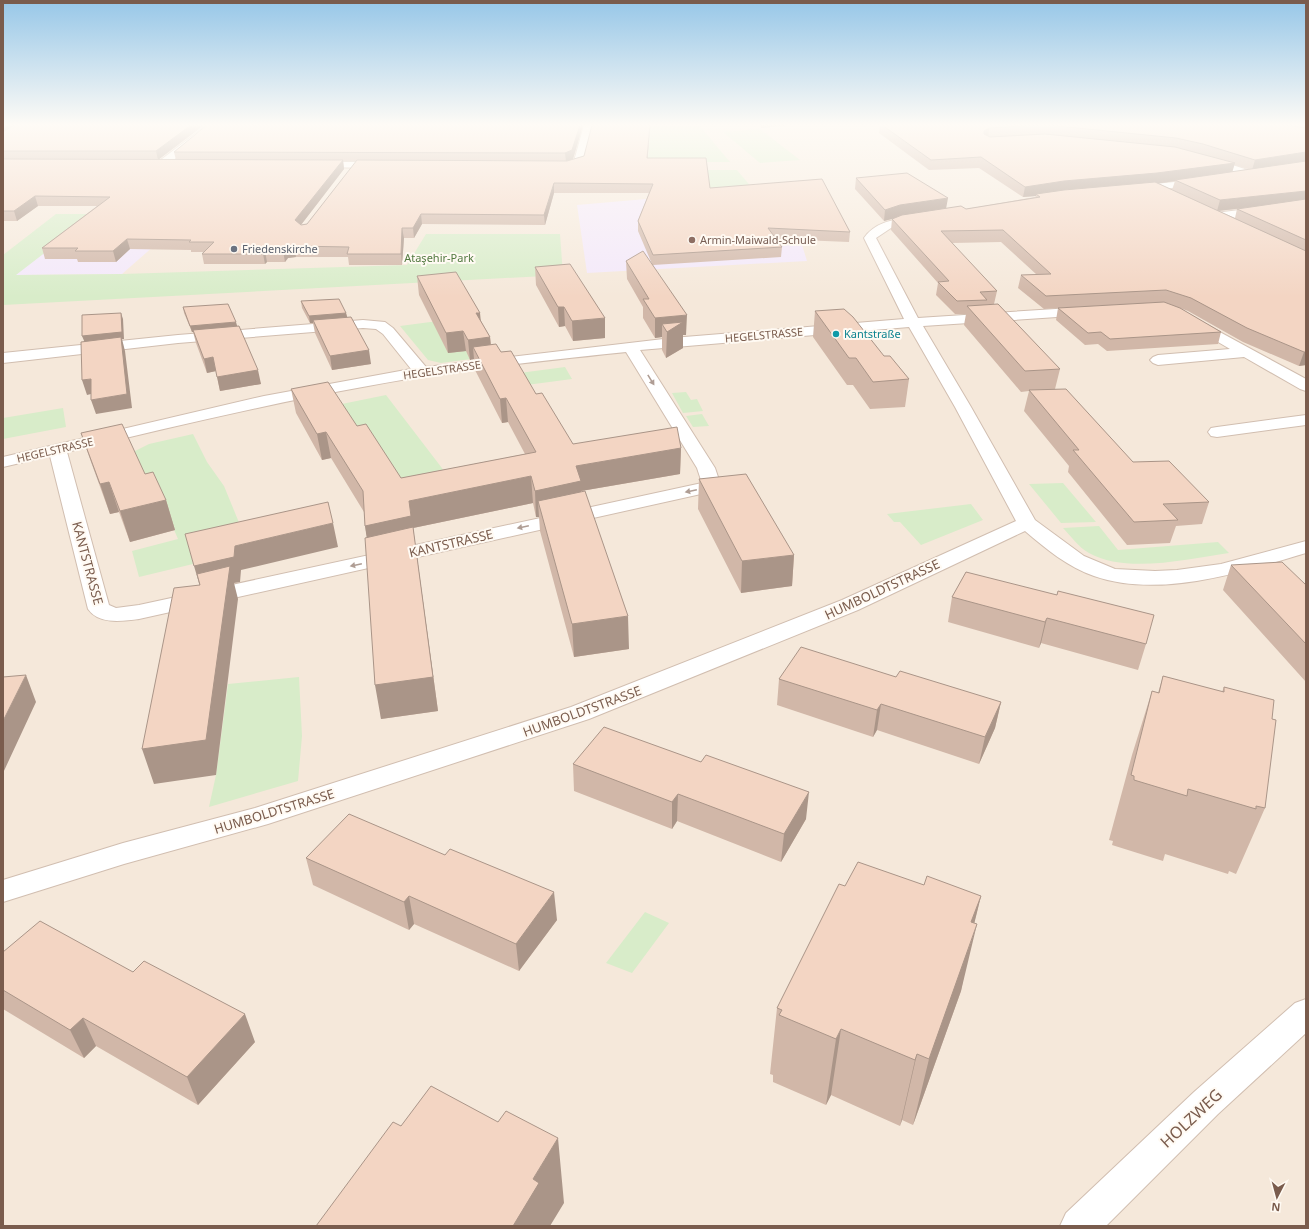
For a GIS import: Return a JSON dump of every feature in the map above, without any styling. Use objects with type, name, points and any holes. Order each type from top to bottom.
[{"type":"street","points":[[1124,190],[1155,188],[1197,182]]},
{"type":"street","points":[[1155,188],[1174,197]]},
{"type":"street","points":[[1215,217],[1306,205]]},
{"type":"street","points":[[1201,210],[1234,226]]},
{"type":"street","points":[[933,217],[885,226],[875,231],[870,238],[901,295],[913,322],[964,408],[1027,523],[1054,546],[1086,565],[1113,575],[1147,578],[1198,573],[1262,560],[1306,547]]},
{"type":"street","name":"HEGELSTRASSE","points":[[3,462],[266,401],[422,372],[631,347],[913,322],[1099,311]]},
{"type":"street","points":[[1182,315],[1306,386]]},
{"type":"street","points":[[3,358],[178,339],[363,324],[380,325],[388,331],[422,372]]},
{"type":"street","name":"KANTSTRASSE","points":[[57,450],[99,609],[114,614],[139,612],[712,486],[706,468],[631,347]]},
{"type":"street","points":[[1158,360],[1246,352]]},
{"type":"street","points":[[1217,432],[1306,420]]},
{"type":"street","name":"HUMBOLDTSTRASSE","points":[[3,892],[123,854],[266,814],[580,713],[711,662],[850,605],[1027,523]]},
{"type":"street","name":"HOLZWEG","points":[[1079,1226],[1206,1103],[1306,1013]]},
{"type":"shaded area","points":[[3,182],[1306,182],[1306,1226],[3,1226]]},
{"type":"shaded area","name":"Armin-Maiwald-Schule","points":[[784,187],[807,261],[587,273],[577,205]]},
{"type":"shaded area","points":[[95,214],[187,217],[122,274],[15,275]]},
{"type":"green space","points":[[699,182],[747,182],[753,189],[696,189]]},
{"type":"green space","name":"Ataşehir-Park","points":[[56,214],[95,214],[16,275],[122,274],[407,265],[426,234],[560,234],[563,275],[3,305],[3,255]]},
{"type":"green space","points":[[438,321],[487,348],[494,356],[441,363],[428,360],[400,326]]},
{"type":"green space","points":[[565,367],[572,379],[519,386],[512,374]]},
{"type":"green space","points":[[686,392],[691,400],[697,399],[703,411],[683,413],[672,393]]},
{"type":"green space","points":[[386,395],[448,476],[395,488],[332,406]]},
{"type":"green space","points":[[63,408],[66,427],[3,439],[3,418]]},
{"type":"green space","points":[[702,414],[709,426],[693,427],[686,416]]},
{"type":"green space","points":[[193,434],[207,462],[224,486],[240,525],[192,558],[193,564],[139,577],[132,551],[178,539],[162,502],[131,453],[149,444]]},
{"type":"green space","points":[[1063,483],[1096,522],[1061,523],[1029,484]]},
{"type":"green space","points":[[971,504],[983,520],[921,545],[900,522],[894,522],[887,514]]},
{"type":"green space","points":[[1099,526],[1118,550],[1218,542],[1229,553],[1158,563],[1121,563],[1104,559],[1085,551],[1063,528]]},
{"type":"green space","points":[[299,677],[302,736],[298,781],[209,807],[216,775],[228,684]]},
{"type":"green space","points":[[645,912],[669,923],[632,973],[606,963]]},
{"type":"building","points":[[3,182],[325,182],[295,220],[301,225],[307,224],[340,182],[709,182],[710,188],[780,182],[824,182],[850,232],[768,228],[782,247],[653,255],[638,221],[653,184],[554,183],[544,215],[421,214],[413,228],[402,228],[401,254],[347,254],[349,247],[294,246],[286,247],[283,251],[265,251],[263,254],[202,254],[214,242],[189,242],[191,240],[127,239],[113,251],[75,251],[78,248],[42,248],[110,197],[35,196],[14,211],[3,211]]},
{"type":"building","points":[[860,182],[922,182],[948,198],[900,205],[885,210]]},
{"type":"building","points":[[1018,182],[1055,182],[1025,187]]},
{"type":"building","points":[[1156,182],[1306,251],[1306,352],[1247,328],[1191,298],[1166,290],[1046,296],[1021,275],[1051,274],[1003,230],[941,231],[997,291],[980,292],[987,300],[957,301],[938,282],[949,281],[892,219],[902,215],[961,206],[966,209],[1040,197],[1036,194],[1064,190]]},
{"type":"building","points":[[1180,182],[1306,182],[1306,191],[1220,200]]},
{"type":"building","points":[[1306,199],[1306,240],[1237,209]]},
{"type":"building","points":[[643,251],[687,315],[655,318],[643,299],[649,299],[626,261]]},
{"type":"building","points":[[570,264],[605,318],[572,321],[564,307],[558,307],[535,267]]},
{"type":"building","points":[[456,272],[480,313],[476,313],[490,337],[468,340],[463,331],[446,333],[417,276]]},
{"type":"building","points":[[339,299],[346,313],[309,316],[301,301]]},
{"type":"building","points":[[1164,302],[1180,308],[1221,332],[1110,339],[1101,332],[1088,333],[1058,308]]},
{"type":"building","points":[[228,304],[236,322],[190,326],[183,307]]},
{"type":"building","points":[[998,304],[1060,369],[1025,371],[967,306]]},
{"type":"building","points":[[844,309],[853,317],[884,356],[890,356],[909,379],[873,382],[856,358],[849,358],[815,311]]},
{"type":"building","points":[[121,313],[122,332],[82,336],[82,315]]},
{"type":"building","points":[[351,317],[369,350],[330,356],[313,320]]},
{"type":"building","points":[[683,322],[667,332],[662,324]]},
{"type":"building","points":[[239,326],[258,370],[217,377],[213,357],[204,359],[193,330]]},
{"type":"building","points":[[121,337],[127,394],[91,400],[91,379],[82,380],[81,342]]},
{"type":"building","points":[[496,344],[501,352],[511,351],[536,394],[542,393],[573,444],[677,427],[681,448],[576,466],[581,481],[535,491],[531,476],[409,501],[411,516],[365,526],[363,491],[326,432],[317,434],[291,389],[328,382],[357,426],[366,424],[401,478],[536,452],[506,398],[500,399],[473,347]]},
{"type":"building","points":[[1066,389],[1133,462],[1169,461],[1209,502],[1163,504],[1178,520],[1134,522],[1073,450],[1079,450],[1029,390]]},
{"type":"building","points":[[122,424],[145,474],[153,472],[166,500],[120,511],[109,482],[100,484],[81,433]]},
{"type":"building","points":[[746,474],[794,555],[742,561],[699,479]]},
{"type":"building","points":[[585,491],[628,616],[572,624],[538,501]]},
{"type":"building","points":[[328,502],[333,523],[235,546],[234,557],[194,566],[185,534]]},
{"type":"building","points":[[413,527],[433,677],[375,685],[365,538]]},
{"type":"building","points":[[1282,562],[1306,585],[1306,644],[1231,565]]},
{"type":"building","points":[[230,566],[206,740],[142,749],[174,588],[200,585],[197,574]]},
{"type":"building","points":[[966,572],[1057,595],[1058,591],[1154,615],[1146,644],[1047,618],[1045,622],[952,597]]},
{"type":"building","points":[[801,647],[896,677],[900,671],[1001,702],[985,737],[881,704],[877,710],[779,679]]},
{"type":"building","points":[[26,675],[3,721],[3,677]]},
{"type":"building","points":[[1163,676],[1224,692],[1224,687],[1274,700],[1272,719],[1276,720],[1265,808],[1256,806],[1256,809],[1188,789],[1187,796],[1134,780],[1134,776],[1131,775],[1152,691],[1159,693]]},
{"type":"building","points":[[604,727],[701,762],[706,755],[809,792],[784,834],[678,794],[672,802],[573,764]]},
{"type":"building","points":[[349,814],[445,855],[450,849],[554,892],[516,944],[409,896],[404,902],[306,858]]},
{"type":"building","points":[[858,862],[924,885],[927,876],[981,896],[971,922],[977,924],[929,1059],[917,1054],[915,1060],[841,1029],[836,1039],[779,1015],[782,1010],[777,1008],[839,884],[845,886]]},
{"type":"building","points":[[40,921],[133,972],[144,961],[245,1014],[187,1077],[83,1018],[70,1030],[3,990],[3,952]]},
{"type":"building","points":[[431,1086],[498,1122],[506,1111],[558,1138],[533,1179],[539,1183],[513,1226],[316,1226],[393,1122],[401,1126]]},
{"type":"place","name":"Armin-Maiwald-Schule","points":[[692,240]]},
{"type":"place","name":"Friedenskirche","points":[[234,249]]},
{"type":"place","name":"Kantstraße","points":[[836,334]]}]
